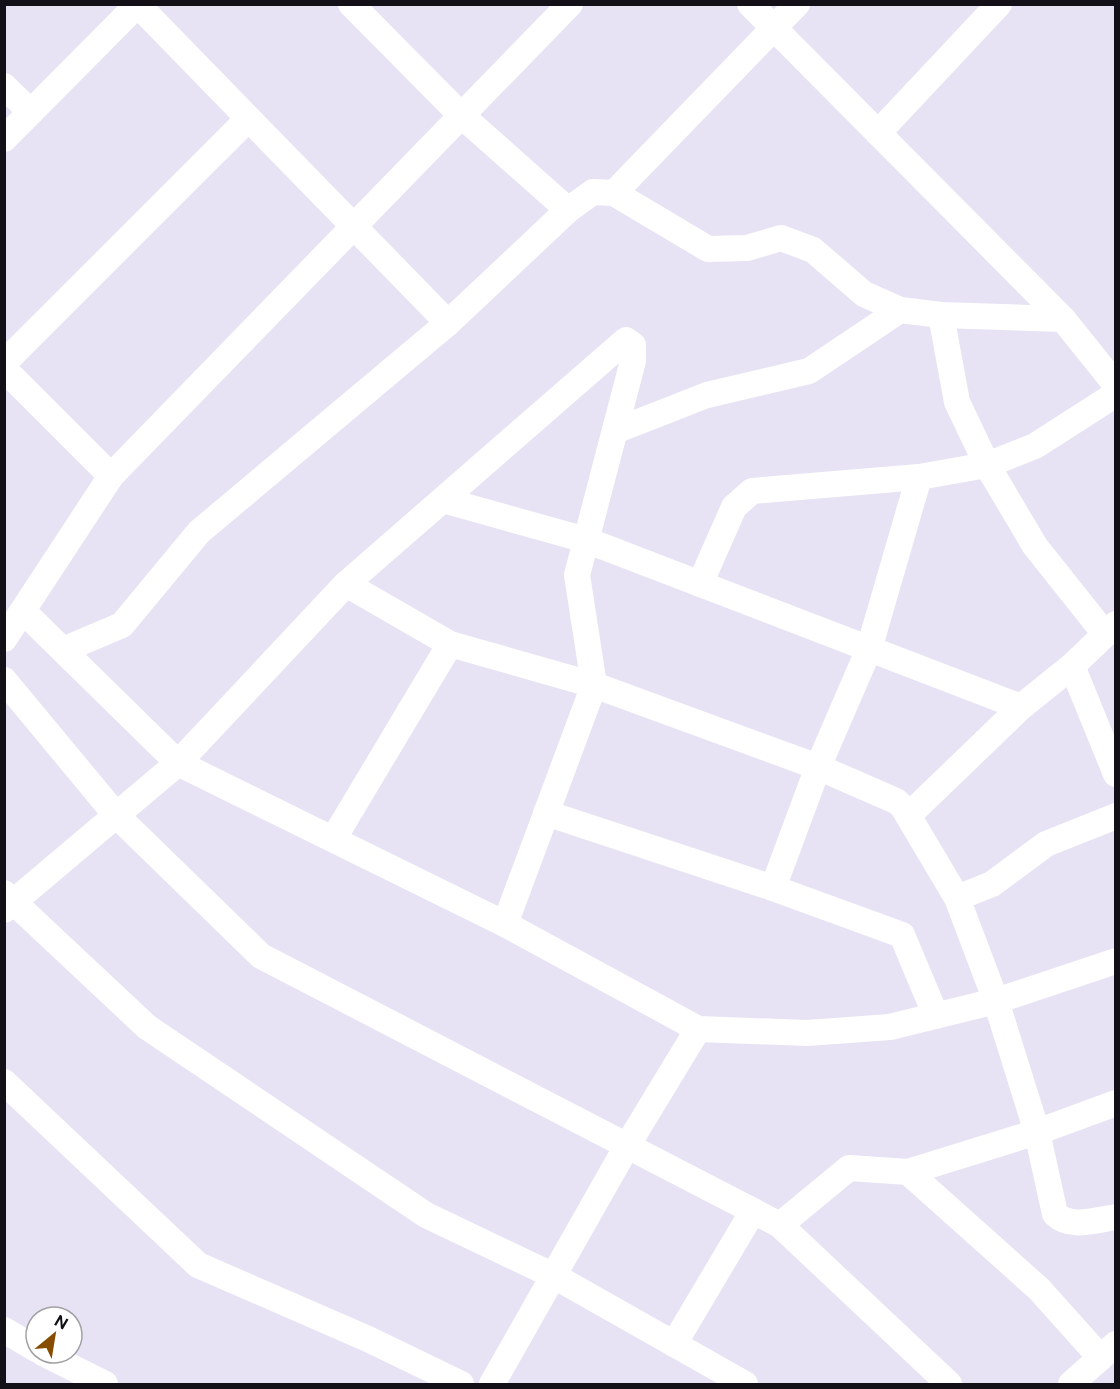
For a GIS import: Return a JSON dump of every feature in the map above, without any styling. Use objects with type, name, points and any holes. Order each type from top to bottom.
[{"type":"street","points":[[4,639],[111,476],[355,228],[570,4]]},
{"type":"street","points":[[750,4],[1063,319],[1116,385]]},
{"type":"street","points":[[614,193],[797,4]]},
{"type":"street","points":[[878,134],[999,4]]},
{"type":"street","points":[[4,139],[138,5],[447,323]]},
{"type":"street","points":[[357,6],[461,115],[568,210]]},
{"type":"street","points":[[4,86],[31,112]]},
{"type":"street","points":[[4,363],[248,119]]},
{"type":"street","points":[[63,650],[122,625],[199,532],[447,323],[568,210],[593,192],[614,193],[708,249],[747,248],[781,238],[813,250],[864,294],[900,310],[941,315],[1063,319]]},
{"type":"street","points":[[615,431],[707,395],[809,371],[900,310]]},
{"type":"street","points":[[909,814],[1021,707],[1072,666],[1110,629],[1035,546],[987,465],[957,402],[941,315]]},
{"type":"street","points":[[504,924],[594,685],[577,575],[633,361],[633,345],[626,340],[346,584],[178,763],[8,902],[147,1027],[426,1215],[554,1276],[745,1384]]},
{"type":"street","points":[[4,369],[111,476]]},
{"type":"street","points":[[700,584],[734,507],[752,491],[919,477],[987,465],[1035,446],[1116,394]]},
{"type":"street","points":[[773,888],[818,767],[869,649],[919,477]]},
{"type":"street","points":[[443,500],[586,540],[1021,707]]},
{"type":"street","points":[[346,584],[450,644],[594,685],[818,767],[896,801],[909,814],[933,861],[957,898],[996,1001],[1037,1132],[1055,1214],[1063,1221],[1073,1223],[1116,1217]]},
{"type":"street","points":[[23,611],[178,763],[334,837],[504,924],[698,1029],[752,1029],[807,1033],[890,1027],[996,1001],[1116,961]]},
{"type":"street","points":[[334,837],[450,644]]},
{"type":"street","points":[[1072,666],[1116,774]]},
{"type":"street","points":[[4,680],[116,815],[261,956],[780,1225],[949,1384]]},
{"type":"street","points":[[546,813],[773,888],[902,935],[936,1016]]},
{"type":"street","points":[[957,898],[992,884],[1046,844],[1116,816]]},
{"type":"street","points":[[492,1384],[627,1146],[698,1029]]},
{"type":"street","points":[[4,1082],[198,1264],[368,1339],[461,1384]]},
{"type":"street","points":[[780,1225],[849,1168],[908,1172],[1037,1132],[1116,1103]]},
{"type":"street","points":[[908,1172],[1107,1350],[1071,1384]]},
{"type":"street","points":[[674,1344],[753,1211]]},
{"type":"street","points":[[4,1329],[24,1342]]},
{"type":"street","points":[[67,1365],[105,1384]]}]
